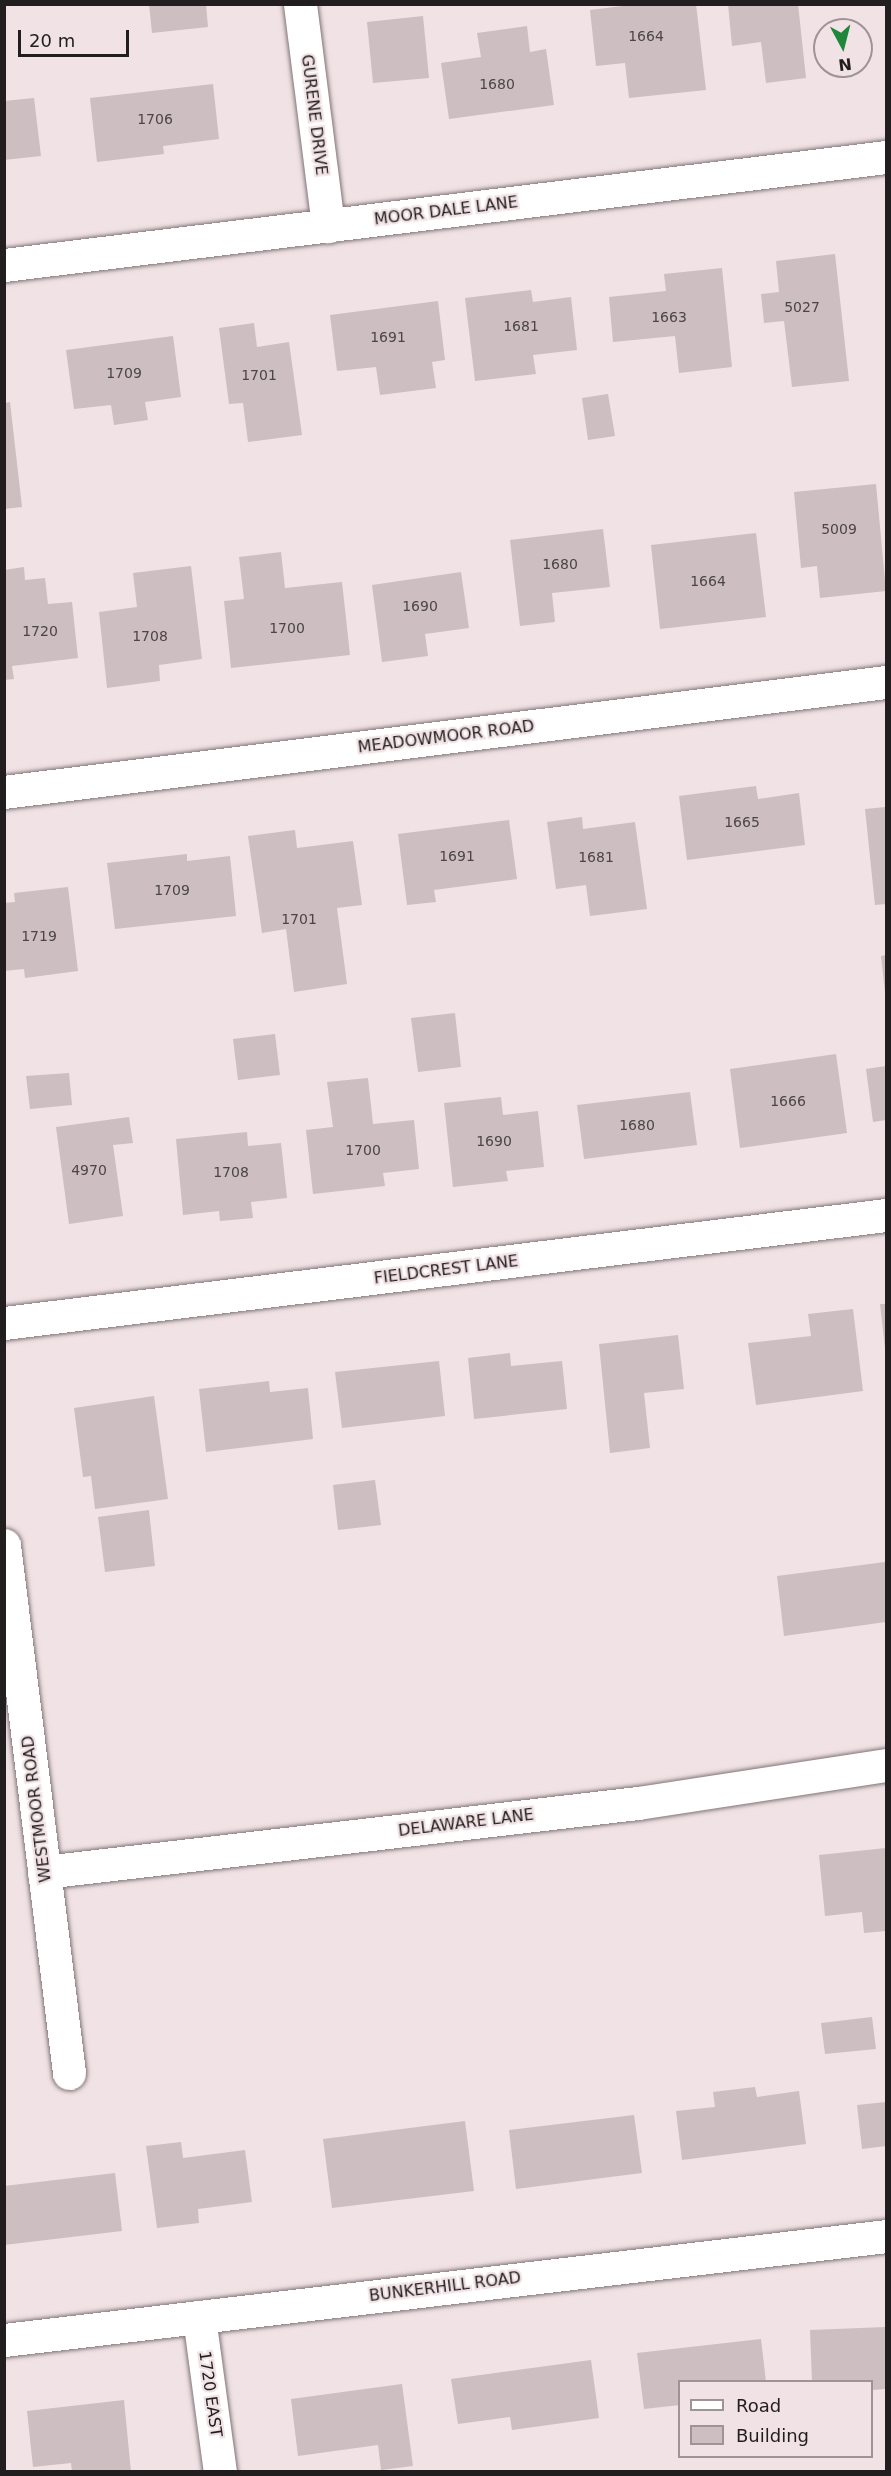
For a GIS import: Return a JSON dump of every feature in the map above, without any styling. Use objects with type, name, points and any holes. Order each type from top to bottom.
[{"type":"street","name":"GURENE DRIVE","points":[[300,4],[327,226]]},
{"type":"street","name":"MOOR DALE LANE","points":[[4,265],[886,157]]},
{"type":"street","name":"MEADOWMOOR ROAD","points":[[4,792],[886,682]]},
{"type":"street","name":"FIELDCREST LANE","points":[[4,1323],[886,1215]]},
{"type":"street","name":"WESTMOOR ROAD","points":[[4,1545],[69,2073]]},
{"type":"street","name":"DELAWARE LANE","points":[[44,1872],[638,1803],[886,1765]]},
{"type":"street","name":"BUNKERHILL ROAD","points":[[4,2340],[886,2236]]},
{"type":"street","name":"1720 EAST","points":[[199,2317],[220,2472]]},
{"type":"building","points":[[149,4],[206,4],[208,27],[152,33]]},
{"type":"building","points":[[639,4],[696,4],[706,90],[629,98],[625,63],[596,66],[590,10]]},
{"type":"building","points":[[728,4],[798,4],[806,78],[766,83],[761,42],[732,46]]},
{"type":"building","points":[[423,16],[429,78],[373,83],[367,22]]},
{"type":"building","points":[[527,26],[530,52],[546,49],[554,105],[449,119],[441,63],[481,57],[477,33]]},
{"type":"building","points":[[213,84],[219,139],[163,146],[164,154],[97,162],[90,98]]},
{"type":"building","points":[[34,98],[41,156],[4,160],[4,101]]},
{"type":"building","points":[[835,254],[849,381],[792,387],[784,321],[764,323],[761,294],[779,292],[776,261]]},
{"type":"building","points":[[722,268],[732,367],[679,373],[675,336],[613,342],[609,297],[666,291],[664,274]]},
{"type":"building","points":[[531,290],[533,302],[571,297],[577,350],[533,355],[536,374],[475,381],[465,298]]},
{"type":"building","points":[[438,301],[445,360],[432,362],[436,388],[380,395],[376,367],[337,371],[330,315]]},
{"type":"building","points":[[254,323],[257,347],[289,342],[302,435],[248,442],[243,403],[229,404],[219,328]]},
{"type":"building","points":[[173,336],[181,397],[145,402],[148,420],[114,425],[111,405],[74,409],[66,350]]},
{"type":"building","points":[[608,394],[615,436],[588,440],[582,398]]},
{"type":"building","points":[[10,402],[22,507],[4,509],[4,403]]},
{"type":"building","points":[[876,484],[886,591],[820,598],[817,566],[801,568],[794,492]]},
{"type":"building","points":[[603,529],[610,587],[552,593],[555,622],[520,626],[510,540]]},
{"type":"building","points":[[756,533],[766,617],[660,629],[651,545]]},
{"type":"building","points":[[281,552],[285,588],[342,582],[350,655],[231,668],[224,601],[244,599],[239,557]]},
{"type":"building","points":[[191,566],[202,659],[159,665],[160,681],[107,688],[99,612],[137,607],[133,573]]},
{"type":"building","points":[[24,567],[25,580],[45,578],[48,604],[72,602],[78,658],[12,666],[14,679],[4,680],[4,570]]},
{"type":"building","points":[[461,572],[469,628],[425,634],[428,656],[382,662],[372,585]]},
{"type":"building","points":[[756,786],[758,799],[799,793],[805,845],[687,860],[679,796]]},
{"type":"building","points":[[886,807],[886,904],[875,905],[865,809]]},
{"type":"building","points":[[582,817],[583,829],[635,822],[647,909],[590,916],[586,885],[556,889],[547,822]]},
{"type":"building","points":[[509,820],[517,879],[434,890],[436,902],[407,905],[398,834]]},
{"type":"building","points":[[295,830],[297,848],[353,841],[362,905],[337,908],[347,984],[294,992],[286,929],[262,933],[248,836]]},
{"type":"building","points":[[187,854],[187,861],[230,856],[236,916],[115,929],[107,863]]},
{"type":"building","points":[[68,887],[78,971],[25,978],[24,969],[4,971],[4,903],[15,902],[14,893]]},
{"type":"building","points":[[886,955],[886,992],[885,992],[881,956]]},
{"type":"building","points":[[455,1013],[461,1067],[418,1072],[411,1018]]},
{"type":"building","points":[[275,1034],[280,1075],[238,1080],[233,1039]]},
{"type":"building","points":[[836,1054],[847,1133],[740,1148],[730,1069]]},
{"type":"building","points":[[886,1066],[886,1120],[873,1122],[866,1069]]},
{"type":"building","points":[[69,1073],[72,1105],[30,1109],[26,1076]]},
{"type":"building","points":[[368,1078],[373,1124],[414,1120],[419,1169],[383,1173],[385,1186],[313,1194],[306,1130],[333,1127],[327,1082]]},
{"type":"building","points":[[690,1092],[697,1145],[584,1159],[577,1105]]},
{"type":"building","points":[[501,1097],[503,1115],[538,1111],[544,1167],[506,1171],[508,1181],[453,1187],[444,1103]]},
{"type":"building","points":[[129,1117],[133,1143],[113,1145],[123,1216],[69,1224],[56,1127]]},
{"type":"building","points":[[247,1132],[248,1146],[281,1143],[287,1198],[251,1202],[253,1218],[220,1221],[219,1211],[183,1215],[176,1139]]},
{"type":"building","points":[[880,1304],[886,1304],[886,1348],[885,1348]]},
{"type":"building","points":[[853,1309],[863,1391],[756,1405],[748,1343],[811,1336],[808,1314]]},
{"type":"building","points":[[678,1335],[684,1389],[644,1393],[650,1448],[610,1453],[599,1344]]},
{"type":"building","points":[[510,1353],[511,1366],[562,1361],[567,1409],[474,1419],[468,1358]]},
{"type":"building","points":[[439,1361],[445,1416],[342,1428],[335,1372]]},
{"type":"building","points":[[269,1381],[270,1392],[308,1388],[313,1439],[206,1452],[199,1389]]},
{"type":"building","points":[[154,1396],[168,1499],[95,1509],[91,1476],[83,1477],[74,1408]]},
{"type":"building","points":[[375,1480],[381,1525],[338,1530],[333,1485]]},
{"type":"building","points":[[149,1510],[155,1566],[105,1572],[98,1517]]},
{"type":"building","points":[[885,1562],[886,1622],[784,1636],[777,1576]]},
{"type":"building","points":[[886,1848],[886,1931],[864,1933],[862,1912],[825,1916],[819,1855]]},
{"type":"building","points":[[872,2017],[876,2049],[825,2054],[821,2023]]},
{"type":"building","points":[[755,2087],[757,2097],[799,2091],[806,2144],[682,2160],[676,2111],[715,2107],[713,2092]]},
{"type":"building","points":[[886,2102],[886,2146],[862,2149],[857,2105]]},
{"type":"building","points":[[634,2115],[642,2173],[516,2189],[509,2130]]},
{"type":"building","points":[[465,2121],[474,2191],[332,2208],[323,2139]]},
{"type":"building","points":[[181,2142],[183,2158],[245,2150],[252,2202],[198,2209],[199,2223],[157,2228],[146,2146]]},
{"type":"building","points":[[115,2173],[122,2231],[4,2245],[4,2186]]},
{"type":"building","points":[[886,2327],[886,2389],[873,2390],[873,2380],[812,2380],[810,2330]]},
{"type":"building","points":[[761,2339],[766,2380],[678,2380],[678,2405],[644,2409],[637,2353]]},
{"type":"building","points":[[591,2360],[599,2418],[512,2430],[510,2417],[458,2424],[451,2379]]},
{"type":"building","points":[[402,2384],[413,2466],[381,2470],[378,2445],[298,2456],[291,2399]]},
{"type":"building","points":[[124,2400],[131,2472],[72,2472],[71,2463],[33,2467],[27,2411]]}]
